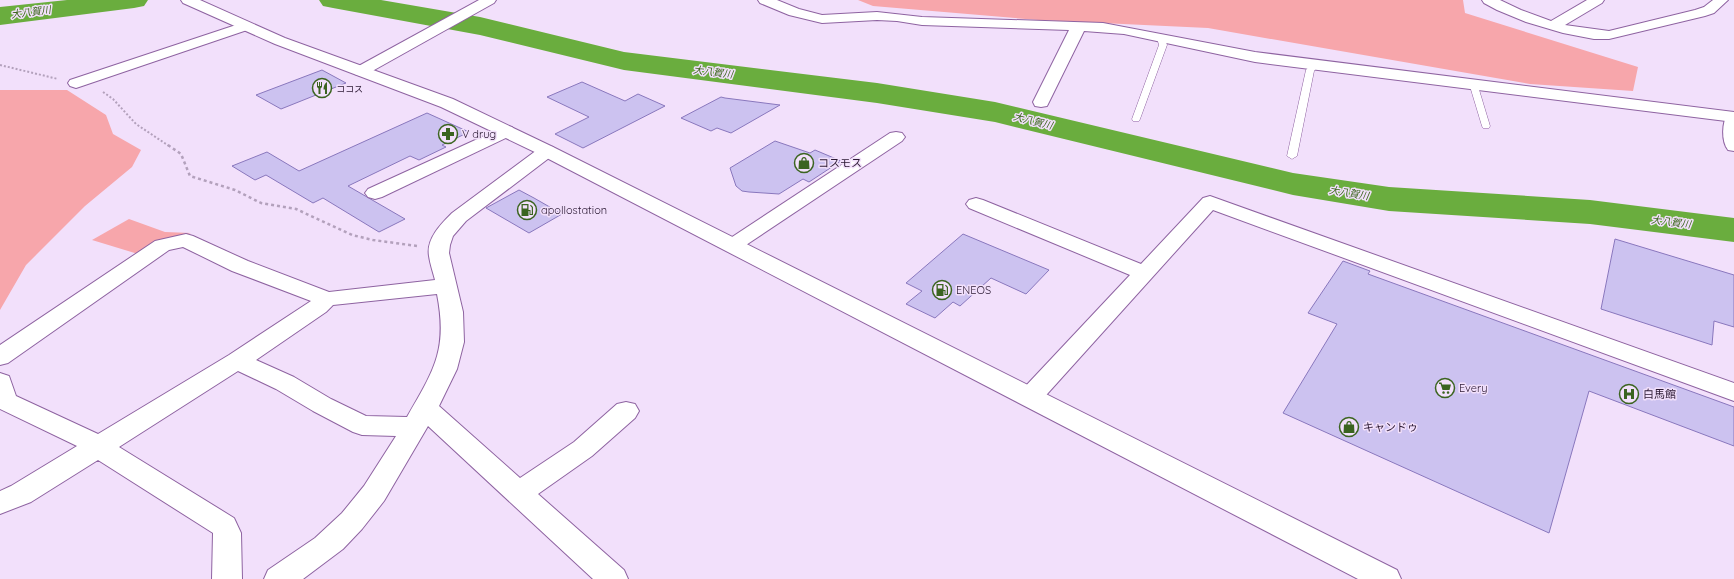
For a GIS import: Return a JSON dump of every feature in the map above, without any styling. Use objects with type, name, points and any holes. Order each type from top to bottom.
[{"type":"street","points":[[361,71],[489,0]]},
{"type":"street","points":[[765,0],[794,12],[822,19],[877,16],[943,22],[1079,26],[1124,30],[1230,53],[1734,117],[1732,127],[1734,146]]},
{"type":"street","points":[[1489,0],[1522,15],[1554,26],[1586,33],[1609,35],[1700,14],[1709,10],[1721,0]]},
{"type":"street","points":[[1554,26],[1597,0]]},
{"type":"street","points":[[193,2],[280,42],[447,103],[506,131],[733,245],[1386,579]]},
{"type":"street","points":[[76,83],[245,26]]},
{"type":"street","points":[[1041,102],[1079,26]]},
{"type":"street","points":[[375,193],[506,131]]},
{"type":"street","points":[[733,245],[896,137]]},
{"type":"street","points":[[279,579],[321,550],[356,518],[396,461],[442,377],[451,351],[453,333],[439,250],[451,225],[459,217],[547,151]]},
{"type":"street","points":[[1030,397],[1210,202],[1734,392]]},
{"type":"street","points":[[976,204],[1145,273]]},
{"type":"street","points":[[0,357],[162,245],[186,240],[240,266],[326,299],[446,286]]},
{"type":"street","points":[[0,503],[21,494],[237,361],[318,307],[326,299]]},
{"type":"street","points":[[237,361],[285,383],[322,405],[362,425],[419,418],[518,493],[612,579]]},
{"type":"street","points":[[0,382],[0,388],[7,402],[86,439],[224,526],[227,534],[227,579]]},
{"type":"street","points":[[518,493],[583,449],[626,411]]},
{"type":"lane","points":[[1136,119],[1163,45],[1161,38]]},
{"type":"lane","points":[[1292,156],[1310,70],[1315,65]]},
{"type":"lane","points":[[1473,84],[1486,126]]},
{"type":"path","points":[[0,65],[95,88],[114,99],[136,124],[181,154],[187,172],[195,179],[235,190],[261,203],[296,208],[352,235],[372,240],[413,246],[440,246]]},
{"type":"shaded area","points":[[858,0],[1463,0],[1465,13],[1638,67],[1633,91],[1530,84],[1208,28],[1038,20],[873,6]]},
{"type":"shaded area","points":[[0,90],[67,90],[106,115],[113,134],[141,150],[132,167],[85,206],[26,265],[0,310]]},
{"type":"shaded area","points":[[129,219],[165,232],[191,233],[158,242],[138,254],[92,240]]},
{"type":"building","points":[[322,70],[346,83],[281,109],[256,95]]},
{"type":"building","points":[[582,82],[625,101],[638,94],[665,106],[583,148],[555,134],[589,117],[547,97]]},
{"type":"building","points":[[721,97],[780,105],[731,133],[717,128],[711,131],[681,118]]},
{"type":"building","points":[[427,113],[469,132],[442,145],[446,147],[419,160],[410,156],[348,186],[405,219],[379,232],[323,198],[313,203],[266,175],[255,180],[232,166],[267,152],[299,171]]},
{"type":"building","points":[[775,141],[810,153],[815,150],[841,161],[809,182],[803,179],[779,194],[742,191],[736,186],[730,168]]},
{"type":"building","points":[[519,190],[562,214],[529,233],[486,208]]},
{"type":"building","points":[[963,234],[1049,270],[1026,294],[991,278],[960,306],[953,302],[935,318],[906,304],[922,291],[906,283]]},
{"type":"building","points":[[1615,239],[1734,275],[1734,327],[1714,321],[1712,345],[1601,309]]},
{"type":"building","points":[[1343,261],[1370,271],[1368,274],[1734,407],[1734,446],[1589,391],[1549,533],[1283,413],[1337,324],[1308,313]]},
{"type":"waterway","name":"大八賀川","points":[[0,16],[134,0]]},
{"type":"waterway","name":"大八賀川","points":[[333,0],[480,26],[624,61],[877,93],[995,112],[1293,184],[1389,199],[1590,212],[1734,230]]},
{"type":"place","name":"ココス","points":[[322,88]]},
{"type":"place","name":"V drug","points":[[448,134]]},
{"type":"place","name":"コスモス","points":[[804,163]]},
{"type":"place","name":"apollostation","points":[[527,210]]},
{"type":"place","name":"ENEOS","points":[[942,290]]},
{"type":"place","name":"Every","points":[[1445,388]]},
{"type":"place","name":"白馬館","points":[[1629,394]]},
{"type":"place","name":"キャンドゥ","points":[[1349,427]]}]
